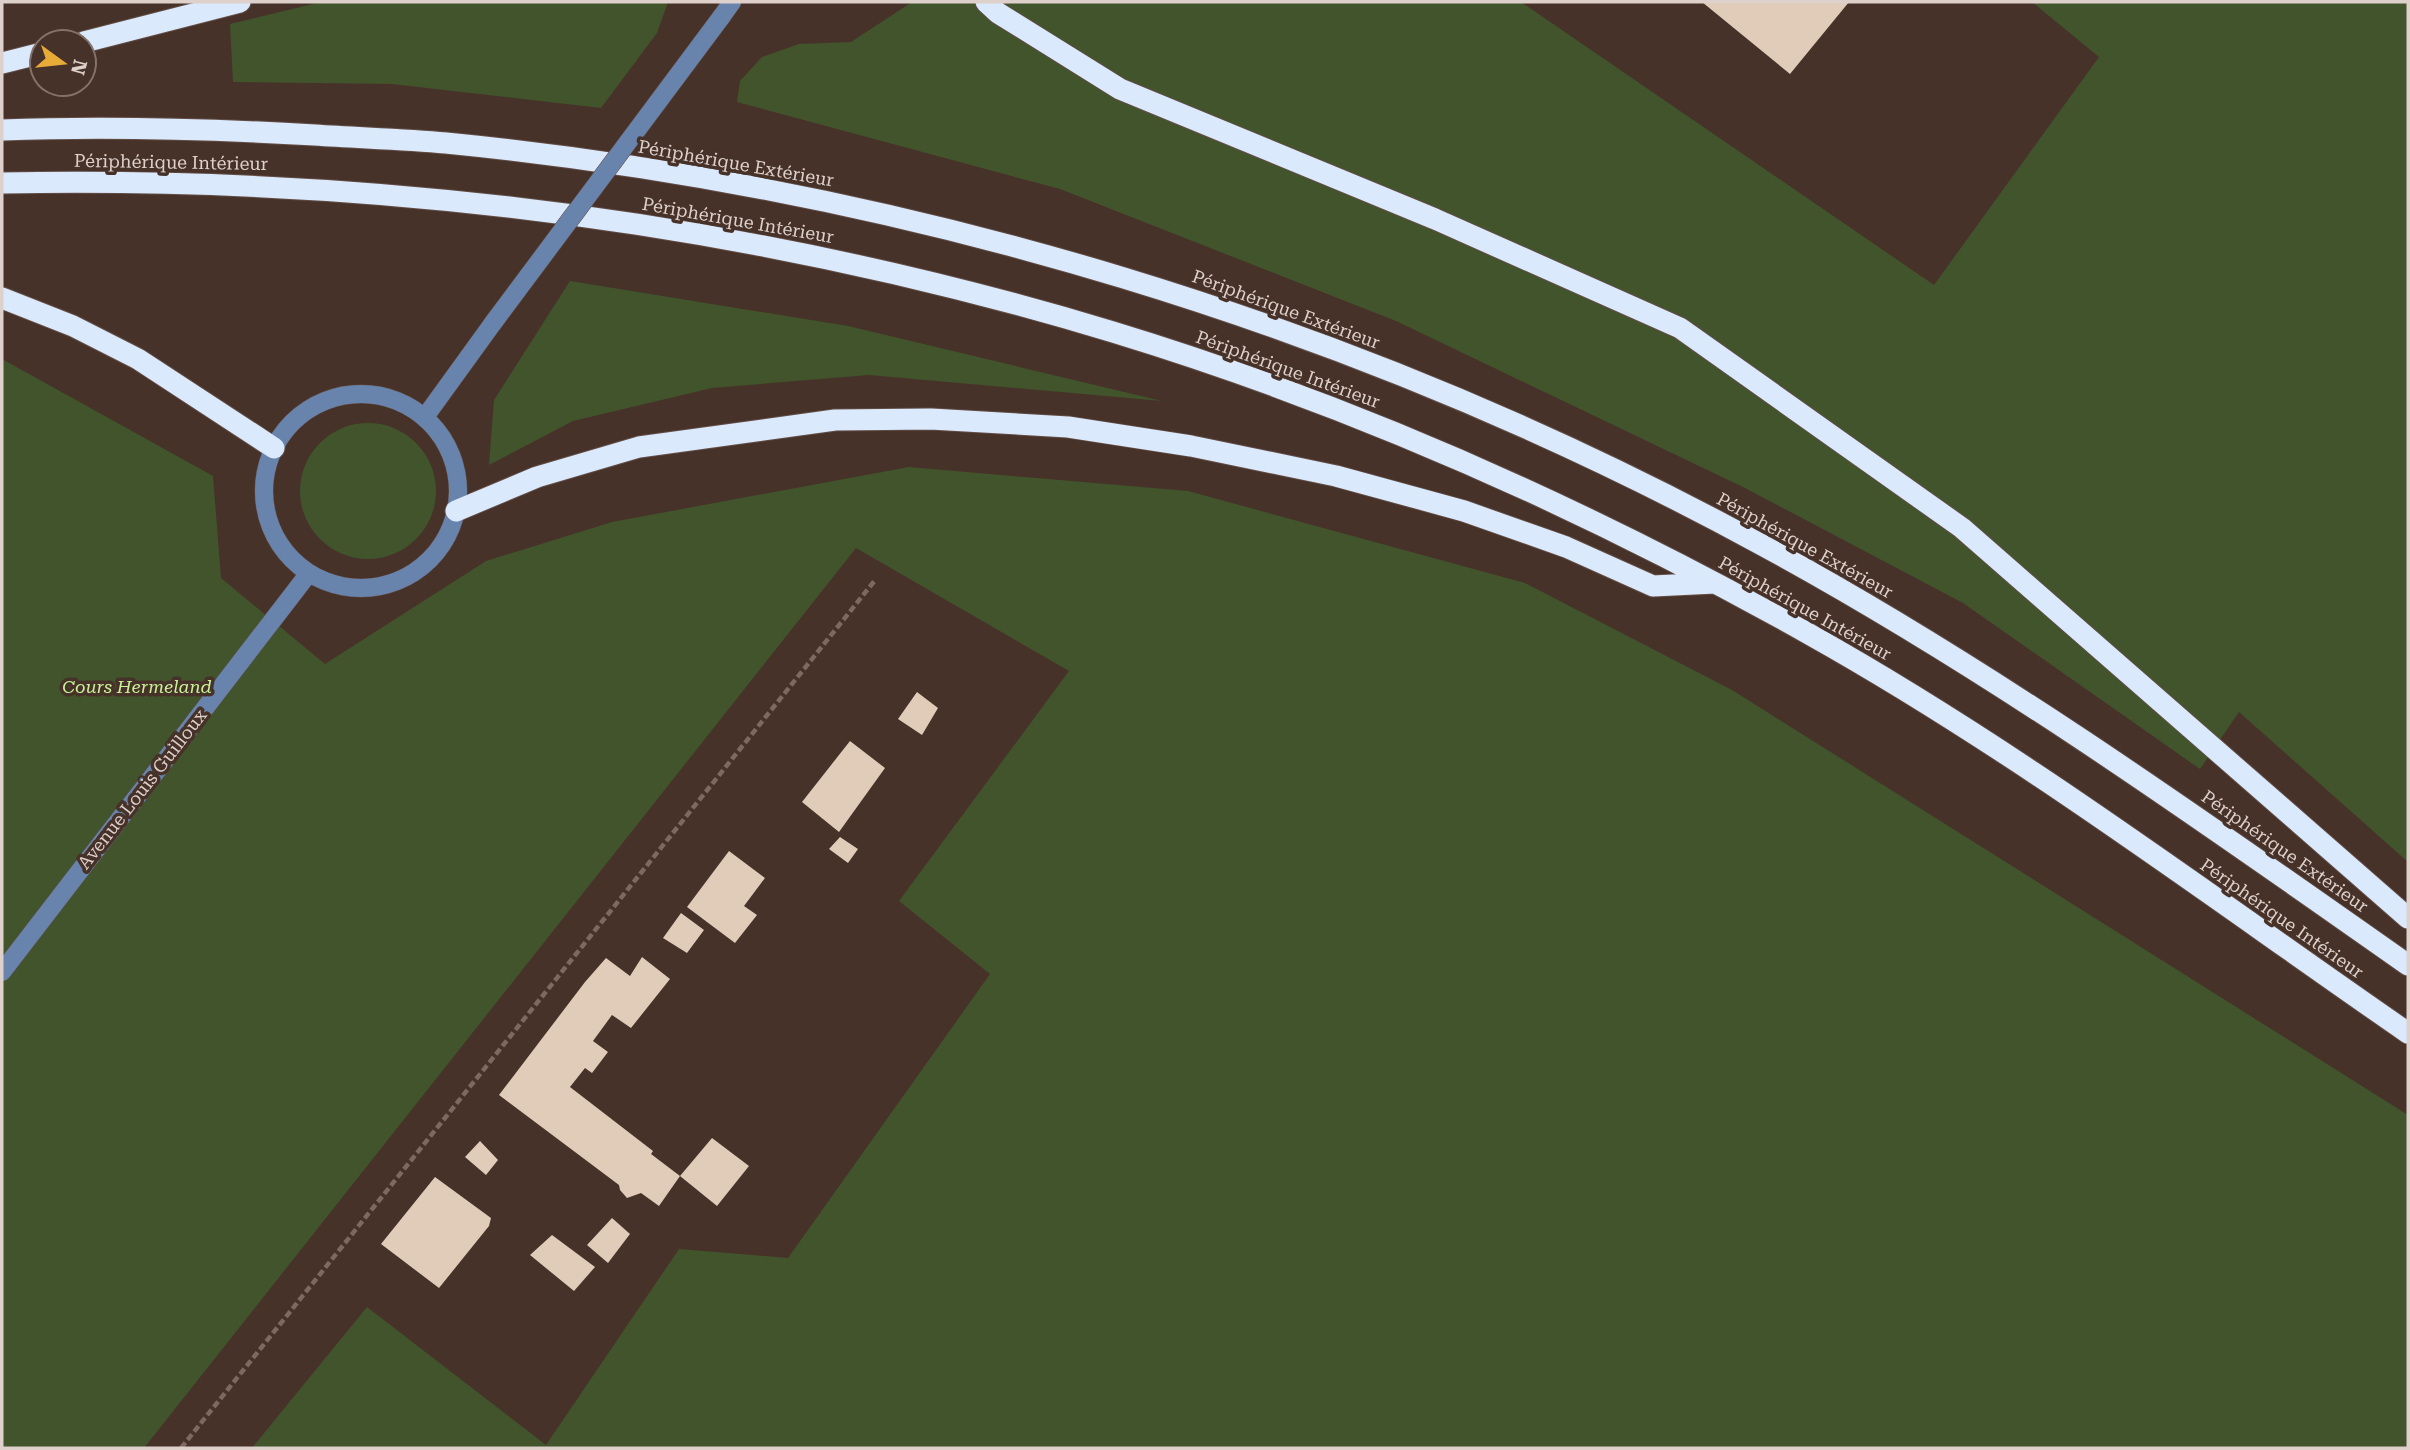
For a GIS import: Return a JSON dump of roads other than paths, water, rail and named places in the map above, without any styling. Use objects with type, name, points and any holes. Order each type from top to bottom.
[{"type":"highway","points":[[98,39],[240,2]]},
{"type":"highway","points":[[986,2],[998,13],[1120,89],[1436,219],[1681,328],[1962,528],[2408,918]]},
{"type":"highway","points":[[2,63],[28,56]]},
{"type":"highway","name":"Périphérique Extérieur","points":[[2,130],[215,129],[440,142],[551,155],[745,185],[895,217],[985,239],[1167,291],[1417,382],[1563,446],[1766,547],[1882,613],[2069,732],[2408,965]]},
{"type":"highway","name":"Périphérique Intérieur","points":[[2,183],[237,184],[354,191],[522,207],[658,227],[877,269],[997,299],[1117,333],[1323,405],[1514,484],[1716,583],[1813,636],[1955,722],[2177,871],[2408,1033]]},
{"type":"highway","points":[[2,298],[73,326],[138,359],[274,448]]},
{"type":"highway","points":[[456,511],[537,477],[639,447],[835,420],[930,419],[1068,428],[1191,446],[1336,476],[1464,511],[1566,547],[1653,586],[1716,583]]},
{"type":"street","points":[[425,417],[727,9]]},
{"type":"street","points":[[371,394],[400,401],[425,417],[442,437],[453,460],[458,485],[456,511],[447,536],[432,558],[411,575],[387,585],[360,589],[333,585],[309,573],[288,555],[272,531],[264,504],[265,475],[274,448],[291,424],[314,406],[342,396],[371,394]]},
{"type":"street","name":"Avenue Louis Guilloux","points":[[2,972],[309,573]]},
{"type":"park label","name":"Cours Hermeland","points":[[137,686]]}]
